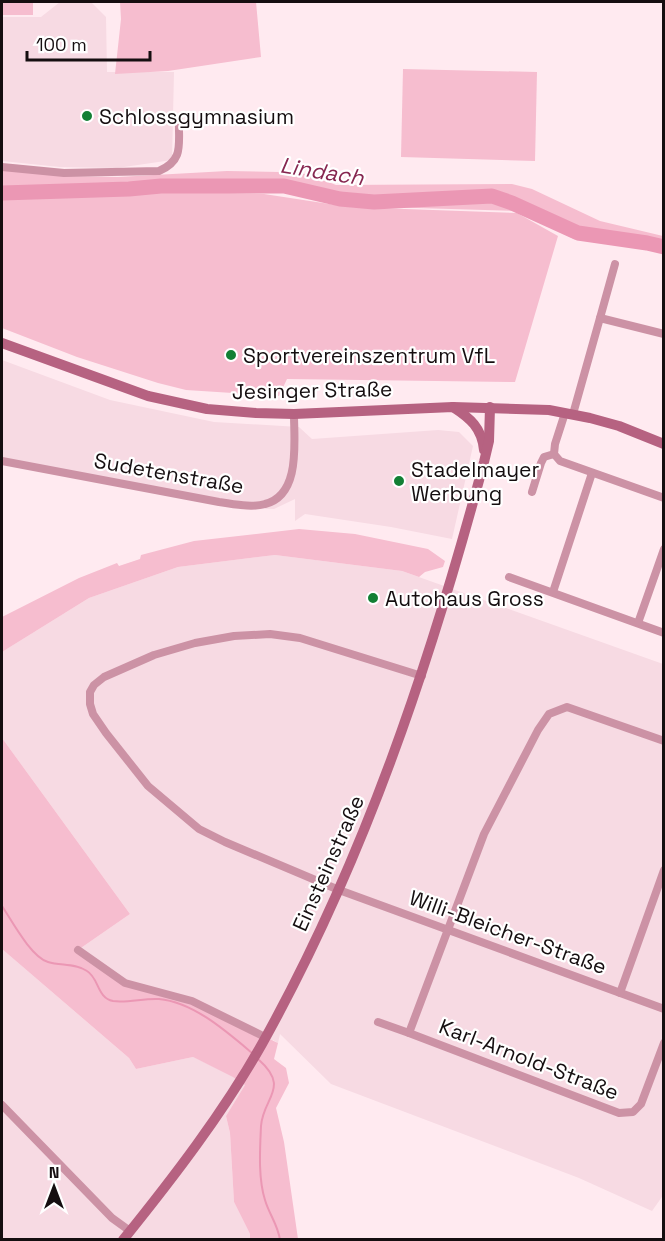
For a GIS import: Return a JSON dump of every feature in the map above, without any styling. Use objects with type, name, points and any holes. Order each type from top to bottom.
[{"type":"street","points":[[2,166],[64,173],[159,171],[172,165],[178,154],[179,118]]},
{"type":"street","points":[[615,264],[600,318],[569,413],[555,444],[554,454],[560,461],[663,498]]},
{"type":"street","points":[[600,318],[663,334]]},
{"type":"street","name":"Jesinger Straße","points":[[2,343],[110,383],[207,409],[294,414],[453,406],[549,410],[619,426],[663,444]]},
{"type":"street","name":"Einsteinstraße","points":[[453,406],[469,417],[483,437],[484,462]]},
{"type":"street","name":"Einsteinstraße","points":[[127,1235],[187,1158],[240,1080],[294,984],[339,890],[376,804],[422,676],[452,580],[484,462],[489,441],[490,407]]},
{"type":"street","name":"Sudetenstraße","points":[[2,460],[219,502],[250,506],[265,504],[278,499],[290,481],[294,449],[294,414]]},
{"type":"street","points":[[532,492],[544,457],[554,454]]},
{"type":"street","points":[[553,592],[592,473]]},
{"type":"street","points":[[638,623],[663,549]]},
{"type":"street","points":[[509,577],[663,633]]},
{"type":"street","name":"Willi-Bleicher-Straße","points":[[422,676],[300,638],[255,634],[195,643],[154,655],[104,677],[94,685],[90,692],[90,704],[93,714],[106,733],[148,786],[199,829],[339,890],[448,928],[663,1009]]},
{"type":"street","name":"Karl-Arnold-Straße","points":[[410,1033],[484,834],[538,730],[549,714],[567,707],[663,741]]},
{"type":"street","points":[[620,993],[663,870]]},
{"type":"street","points":[[78,950],[125,983],[192,1001],[263,1041]]},
{"type":"street","name":"Karl-Arnold-Straße","points":[[378,1022],[619,1113],[633,1112],[641,1104],[663,1043]]},
{"type":"street","points":[[2,1105],[127,1235]]},
{"type":"shaded area","points":[[2,2],[33,2],[33,15],[2,15]]},
{"type":"shaded area","name":"Schlossgymnasium","points":[[60,2],[91,2],[106,17],[107,72],[174,72],[172,160],[117,168],[60,167],[2,161],[2,17],[41,17]]},
{"type":"shaded area","points":[[120,2],[256,2],[261,57],[168,71],[115,74],[121,19]]},
{"type":"shaded area","points":[[403,69],[537,72],[535,161],[401,157]]},
{"type":"shaded area","points":[[2,170],[64,176],[118,177],[227,171],[279,172],[308,174],[336,185],[512,184],[532,189],[600,221],[663,236],[663,251],[643,245],[574,239],[516,211],[349,206],[297,194],[255,190],[193,188],[100,194],[193,192],[264,194],[349,207],[517,213],[558,236],[515,382],[287,379],[279,396],[186,390],[77,357],[2,328]]},
{"type":"shaded area","points":[[2,360],[110,400],[214,422],[299,427],[312,439],[438,430],[459,432],[473,446],[452,539],[305,514],[295,521],[295,499],[274,509],[237,508],[2,464]]},
{"type":"shaded area","points":[[299,529],[355,534],[428,549],[445,561],[443,567],[425,572],[419,577],[402,571],[275,555],[178,567],[89,598],[2,652],[2,617],[79,578],[117,563],[119,566],[140,559],[141,555],[194,541]]},
{"type":"shaded area","points":[[275,555],[402,571],[663,664],[664,1194],[652,1211],[579,1178],[331,1084],[280,1034],[278,1043],[273,1040],[226,1116],[230,1133],[234,1202],[250,1234],[250,1239],[2,1239],[2,949],[129,1058],[136,1069],[193,1057],[233,1076],[125,983],[78,950],[130,914],[2,738],[2,652],[89,598],[178,567]]},
{"type":"shaded area","points":[[2,738],[130,914],[78,950],[125,983],[170,993],[278,1043],[274,1059],[286,1068],[289,1083],[276,1108],[284,1142],[298,1239],[250,1239],[250,1234],[234,1202],[230,1133],[226,1116],[245,1085],[193,1057],[136,1069],[129,1058],[2,949]]},
{"type":"waterway","name":"Lindach","points":[[2,193],[161,186],[284,186],[340,199],[374,202],[492,196],[578,233],[664,247]]},
{"type":"waterway","points":[[2,906],[22,938],[35,953],[48,962],[78,967],[87,971],[108,999],[113,1001],[148,999],[172,1001],[208,1019],[252,1053]]},
{"type":"waterway","points":[[258,1059],[268,1069],[274,1085],[261,1126],[260,1163],[265,1200],[280,1240]]},
{"type":"place","name":"Schlossgymnasium","points":[[87,116]]},
{"type":"place","name":"Sportvereinszentrum VfL","points":[[231,355]]},
{"type":"place","name":"Stadelmayer Werbung","points":[[399,481]]},
{"type":"place","name":"Autohaus Gross","points":[[373,598]]}]
